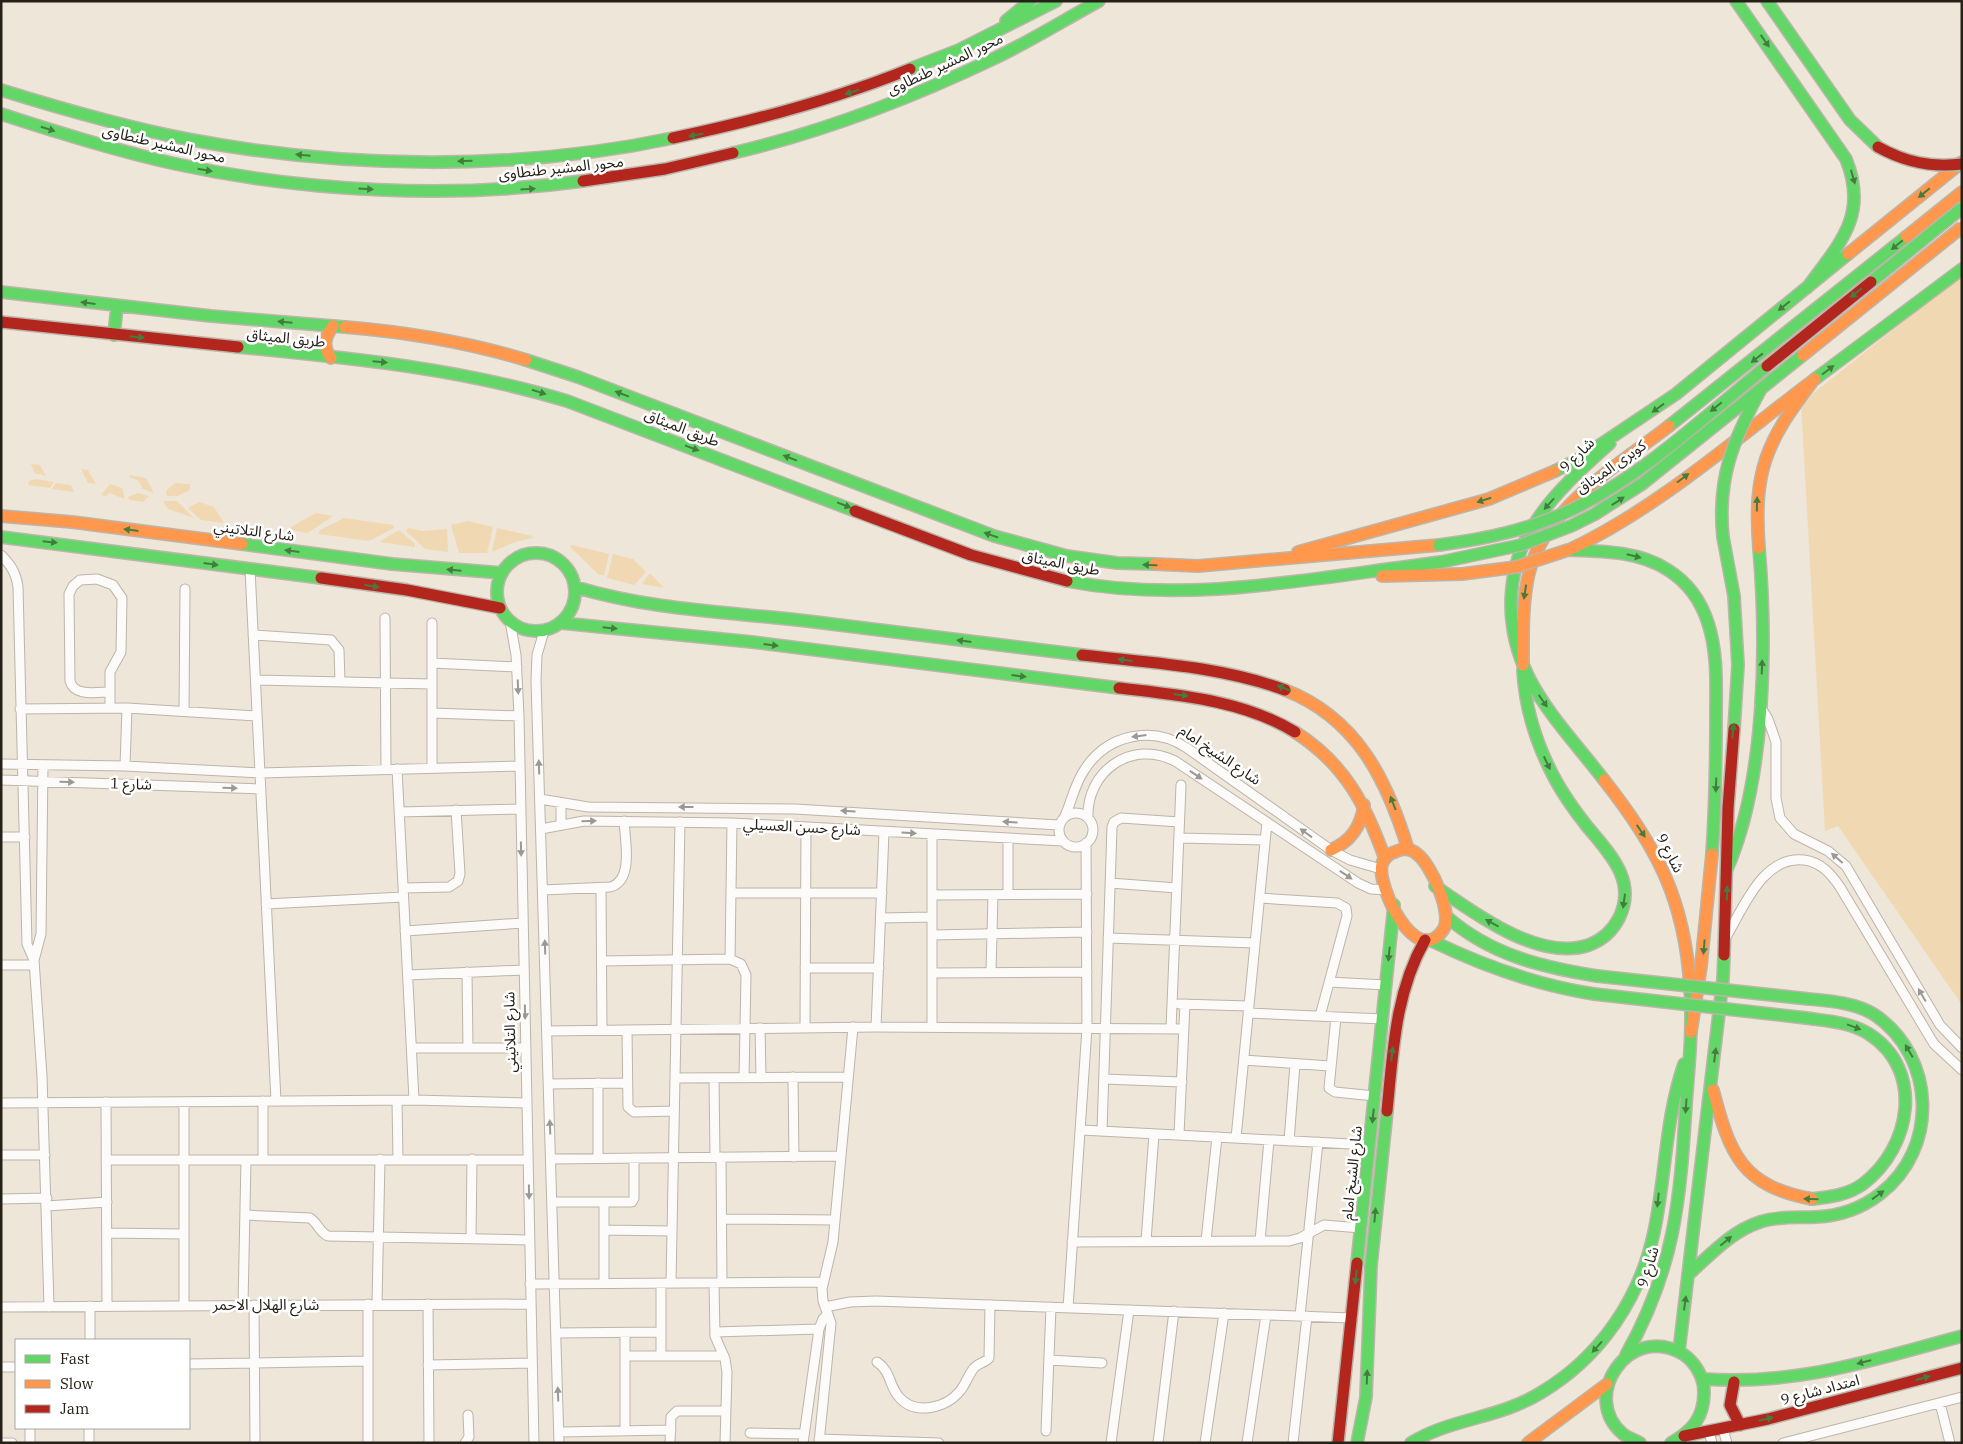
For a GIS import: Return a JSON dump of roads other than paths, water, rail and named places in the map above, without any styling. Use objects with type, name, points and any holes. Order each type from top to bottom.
[{"type":"main road","points":[[981,41],[1030,1]]},
{"type":"main road","name":"محور المشير طنطاوى","points":[[1,90],[131,127],[254,150],[378,160],[503,160],[627,147],[749,122],[869,87],[981,41],[1056,1]]},
{"type":"main road","name":"محور المشير طنطاوى","points":[[1,114],[80,140],[155,160],[285,182],[416,191],[504,190],[554,186],[642,174],[709,161],[848,121],[903,101],[966,73],[1042,34],[1099,1]]},
{"type":"main road","points":[[1736,1],[1846,159],[1855,182],[1855,208],[1850,224],[1807,288]]},
{"type":"main road","points":[[1767,1],[1850,120],[1878,147],[1913,163],[1939,166],[1962,163]]},
{"type":"main road","points":[[1270,561],[1353,536],[1466,506],[1513,490],[1558,470],[1621,432],[1676,394],[1962,163]]},
{"type":"main road","points":[[1435,886],[1505,930],[1538,943],[1565,949],[1583,948],[1600,940],[1614,928],[1623,912],[1626,894],[1619,867],[1561,789],[1538,743],[1526,703],[1523,665],[1523,608],[1528,577],[1542,541],[1566,509],[1806,319],[1962,192]]},
{"type":"main road","name":"كوبرى الميثاق","points":[[1198,566],[1270,561],[1488,539],[1534,526],[1601,496],[1641,468],[1962,208]]},
{"type":"main road","name":"كوبرى الميثاق","points":[[1341,574],[1484,556],[1527,545],[1587,520],[1642,484],[1962,227]]},
{"type":"main road","points":[[1341,574],[1391,576],[1462,574],[1516,567],[1568,550],[1607,532],[1648,505],[1962,269]]},
{"type":"main road","name":"طريق الميثاق","points":[[1,292],[117,306],[426,336],[488,348],[548,366],[1018,544],[1100,561],[1142,565],[1198,566]]},
{"type":"main road","points":[[114,335],[117,306]]},
{"type":"main road","name":"طريق الميثاق","points":[[1,322],[331,358],[386,362],[448,371],[545,394],[971,555],[1055,579],[1113,588],[1171,590],[1241,585],[1341,574]]},
{"type":"main road","points":[[331,358],[324,342],[333,326]]},
{"type":"main road","points":[[1727,868],[1746,819],[1760,706],[1763,630],[1757,517],[1760,476],[1768,450],[1779,425],[1812,382]]},
{"type":"main road","points":[[1679,1352],[1690,1273],[1726,937],[1728,792],[1738,665],[1734,596],[1723,537],[1720,508],[1725,465],[1735,438],[1762,387]]},
{"type":"main road","name":"شارع 9","points":[[1607,1384],[1614,1368],[1626,1355],[1648,1315],[1670,1249],[1682,1171],[1690,1050],[1689,956],[1676,901],[1662,867],[1644,835],[1540,697],[1523,665],[1515,642],[1510,605],[1510,582],[1518,554],[1530,528],[1548,505],[1621,432]]},
{"type":"main road","name":"شارع التلاتيني","points":[[1,516],[72,522],[399,565],[502,573]]},
{"type":"main road","points":[[1,537],[407,590],[500,608]]},
{"type":"main road","points":[[1568,550],[1620,553],[1655,562],[1684,582],[1698,600],[1708,622],[1712,645],[1716,713],[1715,806],[1702,964],[1691,1032]]},
{"type":"main road","points":[[544,554],[565,565],[575,587],[574,603],[567,617],[561,623],[544,631],[530,631],[510,621],[500,608],[497,594],[502,573],[520,557],[544,554]]},
{"type":"main road","points":[[575,587],[617,600],[653,607],[774,618],[1207,669],[1270,682],[1318,706],[1358,742],[1386,787],[1408,849],[1422,857],[1447,917],[1475,940],[1496,951],[1556,969],[1597,976],[1841,1003],[1864,1010],[1884,1022],[1901,1039],[1914,1060],[1923,1090],[1923,1121],[1916,1146],[1897,1178],[1867,1203],[1831,1215],[1782,1216],[1760,1222],[1730,1238],[1690,1273]]},
{"type":"main road","points":[[561,623],[752,642],[1184,696],[1227,703],[1275,720],[1304,737],[1338,768],[1364,805],[1383,864],[1386,890],[1407,931],[1415,938],[1427,940],[1515,977],[1554,988],[1841,1023],[1869,1034],[1891,1056],[1901,1077],[1906,1111],[1902,1134],[1886,1165],[1869,1181],[1848,1193],[1825,1199],[1801,1198],[1769,1186],[1750,1172],[1736,1155],[1726,1134],[1711,1085]]},
{"type":"main road","points":[[1331,850],[1344,844],[1355,833],[1362,820],[1364,805]]},
{"type":"main road","points":[[1383,864],[1393,852],[1408,849]]},
{"type":"main road","name":"شارع الشيخ امام","points":[[1338,1443],[1394,905]]},
{"type":"main road","name":"شارع الشيخ امام","points":[[1356,1443],[1366,1397],[1370,1266],[1399,1001],[1407,976],[1427,940],[1443,932],[1447,917]]},
{"type":"main road","points":[[1411,1443],[1442,1427],[1496,1414],[1536,1396],[1566,1376],[1603,1340],[1623,1312],[1639,1280],[1654,1230],[1663,1146],[1669,1116],[1690,1050]]},
{"type":"main road","name":"امتداد شارع 9","points":[[1703,1379],[1734,1382],[1766,1382],[1798,1378],[1962,1336]]},
{"type":"main road","points":[[1626,1355],[1648,1346],[1664,1346],[1679,1352],[1691,1360],[1703,1379],[1706,1395],[1703,1411],[1696,1425],[1684,1436],[1671,1443]]},
{"type":"main road","name":"امتداد شارع 9","points":[[1684,1436],[1711,1437],[1723,1429],[1962,1368]]},
{"type":"main road","points":[[1734,1382],[1730,1395],[1730,1408],[1740,1425]]},
{"type":"main road","points":[[1607,1384],[1606,1401],[1610,1418],[1621,1432],[1635,1442]]},
{"type":"main road","points":[[1528,1443],[1607,1384]]},
{"type":"main road","points":[[1344,1388],[1356,1396],[1366,1397]]},
{"type":"street","points":[[1,555],[10,564],[16,575],[18,587],[27,944],[34,963]]},
{"type":"street","points":[[250,569],[276,1101]]},
{"type":"street","points":[[110,692],[77,691],[72,687],[70,681],[68,599],[73,586],[85,579],[108,582],[117,588],[122,598],[121,652],[110,672],[110,692],[110,708]]},
{"type":"street","points":[[184,711],[185,589]]},
{"type":"street","points":[[385,618],[386,769]]},
{"type":"street","name":"شارع التلاتيني","points":[[510,621],[517,667],[519,716],[534,1443]]},
{"type":"street","points":[[432,623],[432,768]]},
{"type":"street","points":[[544,631],[535,667],[559,1443]]},
{"type":"street","points":[[253,635],[331,640],[339,650],[340,682]]},
{"type":"street","points":[[432,663],[517,667]]},
{"type":"street","points":[[256,680],[432,684]]},
{"type":"street","points":[[1760,706],[1768,720],[1776,742],[1776,798],[1780,818],[1794,834],[1828,851],[1851,872],[1940,1025],[1962,1048]]},
{"type":"street","points":[[20,709],[127,708],[257,716]]},
{"type":"street","points":[[125,766],[127,708]]},
{"type":"street","points":[[432,713],[519,716]]},
{"type":"street","name":"شارع الشيخ امام","points":[[1065,816],[1079,778],[1095,756],[1118,741],[1136,736],[1154,735],[1180,743],[1331,850],[1350,860],[1383,864]]},
{"type":"street","name":"شارع الشيخ امام","points":[[1088,818],[1090,796],[1096,782],[1105,770],[1124,757],[1146,753],[1161,755],[1175,761],[1358,883],[1371,889],[1386,890]]},
{"type":"street","name":"شارع 1","points":[[1,764],[125,766],[260,773],[520,766]]},
{"type":"street","points":[[43,765],[40,934],[34,963],[42,1076],[41,1103],[47,1202],[49,1307]]},
{"type":"street","points":[[397,769],[414,1100]]},
{"type":"street","name":"شارع 1","points":[[1,780],[261,789]]},
{"type":"street","points":[[1171,1029],[1181,785]]},
{"type":"street","name":"شارع حسن العسيلي","points":[[540,799],[588,807],[795,809],[1059,825]]},
{"type":"street","points":[[561,804],[561,824]]},
{"type":"street","points":[[399,812],[521,809]]},
{"type":"street","points":[[266,904],[449,887],[458,881],[460,874],[456,810]]},
{"type":"street","points":[[1068,1308],[1087,1028],[1086,844],[1092,833],[1092,825],[1088,818],[1077,813],[1065,816],[1059,825],[1059,834],[1063,842],[1074,847],[1086,844]]},
{"type":"street","points":[[1102,1131],[1112,826],[1114,822],[1121,818],[1180,822]]},
{"type":"street","points":[[543,890],[614,886],[624,877],[624,821]]},
{"type":"street","name":"شارع حسن العسيلي","points":[[541,829],[561,824],[624,821],[732,823],[1063,842]]},
{"type":"street","points":[[661,1356],[661,1332],[672,1231],[680,822]]},
{"type":"street","points":[[1236,1138],[1267,822]]},
{"type":"street","points":[[730,959],[732,823]]},
{"type":"street","points":[[806,827],[806,1028]]},
{"type":"street","points":[[876,1027],[884,832]]},
{"type":"street","points":[[932,835],[932,1027]]},
{"type":"street","points":[[1,837],[25,837]]},
{"type":"street","points":[[1179,838],[1266,840]]},
{"type":"street","points":[[1008,840],[1008,894]]},
{"type":"street","points":[[1726,937],[1760,881],[1770,870],[1790,860],[1806,860],[1820,865],[1831,874],[1840,887],[1934,1044],[1962,1070]]},
{"type":"street","points":[[1110,883],[1177,888]]},
{"type":"street","points":[[601,888],[602,1030]]},
{"type":"street","points":[[731,893],[882,893]]},
{"type":"street","points":[[991,972],[993,894]]},
{"type":"street","points":[[932,895],[1087,894]]},
{"type":"street","points":[[1260,898],[1337,903],[1344,906],[1347,916],[1320,1016]]},
{"type":"street","points":[[881,918],[932,916]]},
{"type":"street","points":[[405,931],[523,924]]},
{"type":"street","points":[[932,935],[1087,932]]},
{"type":"street","points":[[1108,938],[1255,943]]},
{"type":"street","points":[[602,961],[730,959],[741,964],[746,975],[744,1078]]},
{"type":"street","points":[[1,965],[34,963]]},
{"type":"street","points":[[805,968],[879,968]]},
{"type":"street","points":[[408,975],[524,970]]},
{"type":"street","points":[[467,972],[468,1047]]},
{"type":"street","points":[[932,973],[1087,972]]},
{"type":"street","points":[[1329,982],[1386,985]]},
{"type":"street","points":[[1172,1004],[1383,1019]]},
{"type":"street","points":[[1179,1135],[1185,1004]]},
{"type":"street","points":[[1336,1017],[1328,1085],[1332,1091],[1375,1096]]},
{"type":"street","points":[[547,1031],[853,1027],[1184,1029]]},
{"type":"street","points":[[853,1027],[831,1257],[822,1282],[822,1295],[831,1326],[819,1441],[940,1443]]},
{"type":"street","points":[[760,1028],[761,1078]]},
{"type":"street","points":[[627,1030],[627,1104],[632,1111],[674,1111]]},
{"type":"street","points":[[412,1048],[526,1048]]},
{"type":"street","points":[[1244,1060],[1330,1066]]},
{"type":"street","points":[[1289,1141],[1295,1064]]},
{"type":"street","points":[[793,1077],[794,1157]]},
{"type":"street","points":[[675,1078],[848,1077]]},
{"type":"street","points":[[714,1078],[722,1219],[715,1332],[724,1356],[727,1372],[725,1443]]},
{"type":"street","points":[[1104,1079],[1182,1082]]},
{"type":"street","points":[[598,1083],[598,1158]]},
{"type":"street","points":[[549,1084],[627,1083]]},
{"type":"street","points":[[1,1103],[414,1100],[527,1103]]},
{"type":"street","points":[[263,1160],[264,1101]]},
{"type":"street","points":[[397,1101],[398,1159]]},
{"type":"street","points":[[106,1102],[107,1306]]},
{"type":"street","points":[[184,1102],[184,1306]]},
{"type":"street","points":[[1081,1130],[1370,1145]]},
{"type":"street","points":[[1146,1241],[1154,1134]]},
{"type":"street","points":[[1206,1241],[1217,1137]]},
{"type":"street","points":[[1260,1241],[1269,1140]]},
{"type":"street","points":[[1293,1443],[1318,1142]]},
{"type":"street","points":[[1,1155],[45,1155]]},
{"type":"street","points":[[551,1159],[841,1156]]},
{"type":"street","points":[[552,1202],[604,1203],[633,1201],[634,1158]]},
{"type":"street","points":[[368,1443],[368,1361],[379,1237],[380,1159]]},
{"type":"street","points":[[471,1238],[472,1159]]},
{"type":"street","points":[[106,1160],[528,1160]]},
{"type":"street","points":[[243,1305],[246,1160]]},
{"type":"street","points":[[1,1199],[47,1202],[107,1202]]},
{"type":"street","points":[[604,1203],[604,1284]]},
{"type":"street","points":[[245,1214],[310,1218],[320,1231],[328,1236],[530,1240]]},
{"type":"street","points":[[722,1219],[835,1220]]},
{"type":"street","points":[[1072,1242],[1289,1240],[1309,1233],[1318,1227],[1330,1225],[1361,1228]]},
{"type":"street","points":[[604,1230],[672,1231]]},
{"type":"street","points":[[107,1233],[184,1234]]},
{"type":"street","points":[[530,1284],[822,1282]]},
{"type":"street","points":[[750,1432],[804,1438],[819,1330],[823,1319],[827,1311],[863,1301],[1352,1318]]},
{"type":"street","points":[[428,1304],[429,1443]]},
{"type":"street","name":"شارع الهلال الاحمر","points":[[1,1307],[531,1304]]},
{"type":"street","points":[[254,1305],[255,1443]]},
{"type":"street","points":[[877,1362],[887,1372],[894,1392],[907,1404],[924,1408],[947,1402],[960,1390],[974,1368],[989,1358],[990,1305]]},
{"type":"street","points":[[90,1306],[90,1339]]},
{"type":"street","points":[[1046,1431],[1051,1307]]},
{"type":"street","points":[[1111,1443],[1129,1310]]},
{"type":"street","points":[[1158,1443],[1174,1311]]},
{"type":"street","points":[[1205,1443],[1224,1313]]},
{"type":"street","points":[[1247,1443],[1266,1315]]},
{"type":"street","points":[[715,1332],[819,1330]]},
{"type":"street","points":[[556,1333],[661,1332]]},
{"type":"street","points":[[625,1333],[625,1430]]},
{"type":"street","points":[[625,1356],[724,1356]]},
{"type":"street","points":[[1049,1360],[1102,1363]]},
{"type":"street","points":[[190,1364],[368,1361]]},
{"type":"street","points":[[428,1365],[532,1363]]},
{"type":"street","points":[[1,1367],[15,1367]]},
{"type":"street","points":[[1783,1443],[1962,1397]]},
{"type":"street","points":[[1940,1403],[1950,1443]]},
{"type":"street","points":[[670,1443],[671,1417],[676,1411],[726,1411]]},
{"type":"street","points":[[465,1443],[469,1437],[468,1414]]},
{"type":"street","points":[[30,1429],[30,1443]]},
{"type":"street","points":[[89,1443],[90,1429]]},
{"type":"street","points":[[1723,1429],[1727,1443]]},
{"type":"street","points":[[559,1432],[671,1430]]},
{"type":"street","points":[[1,1442],[12,1443]]}]
